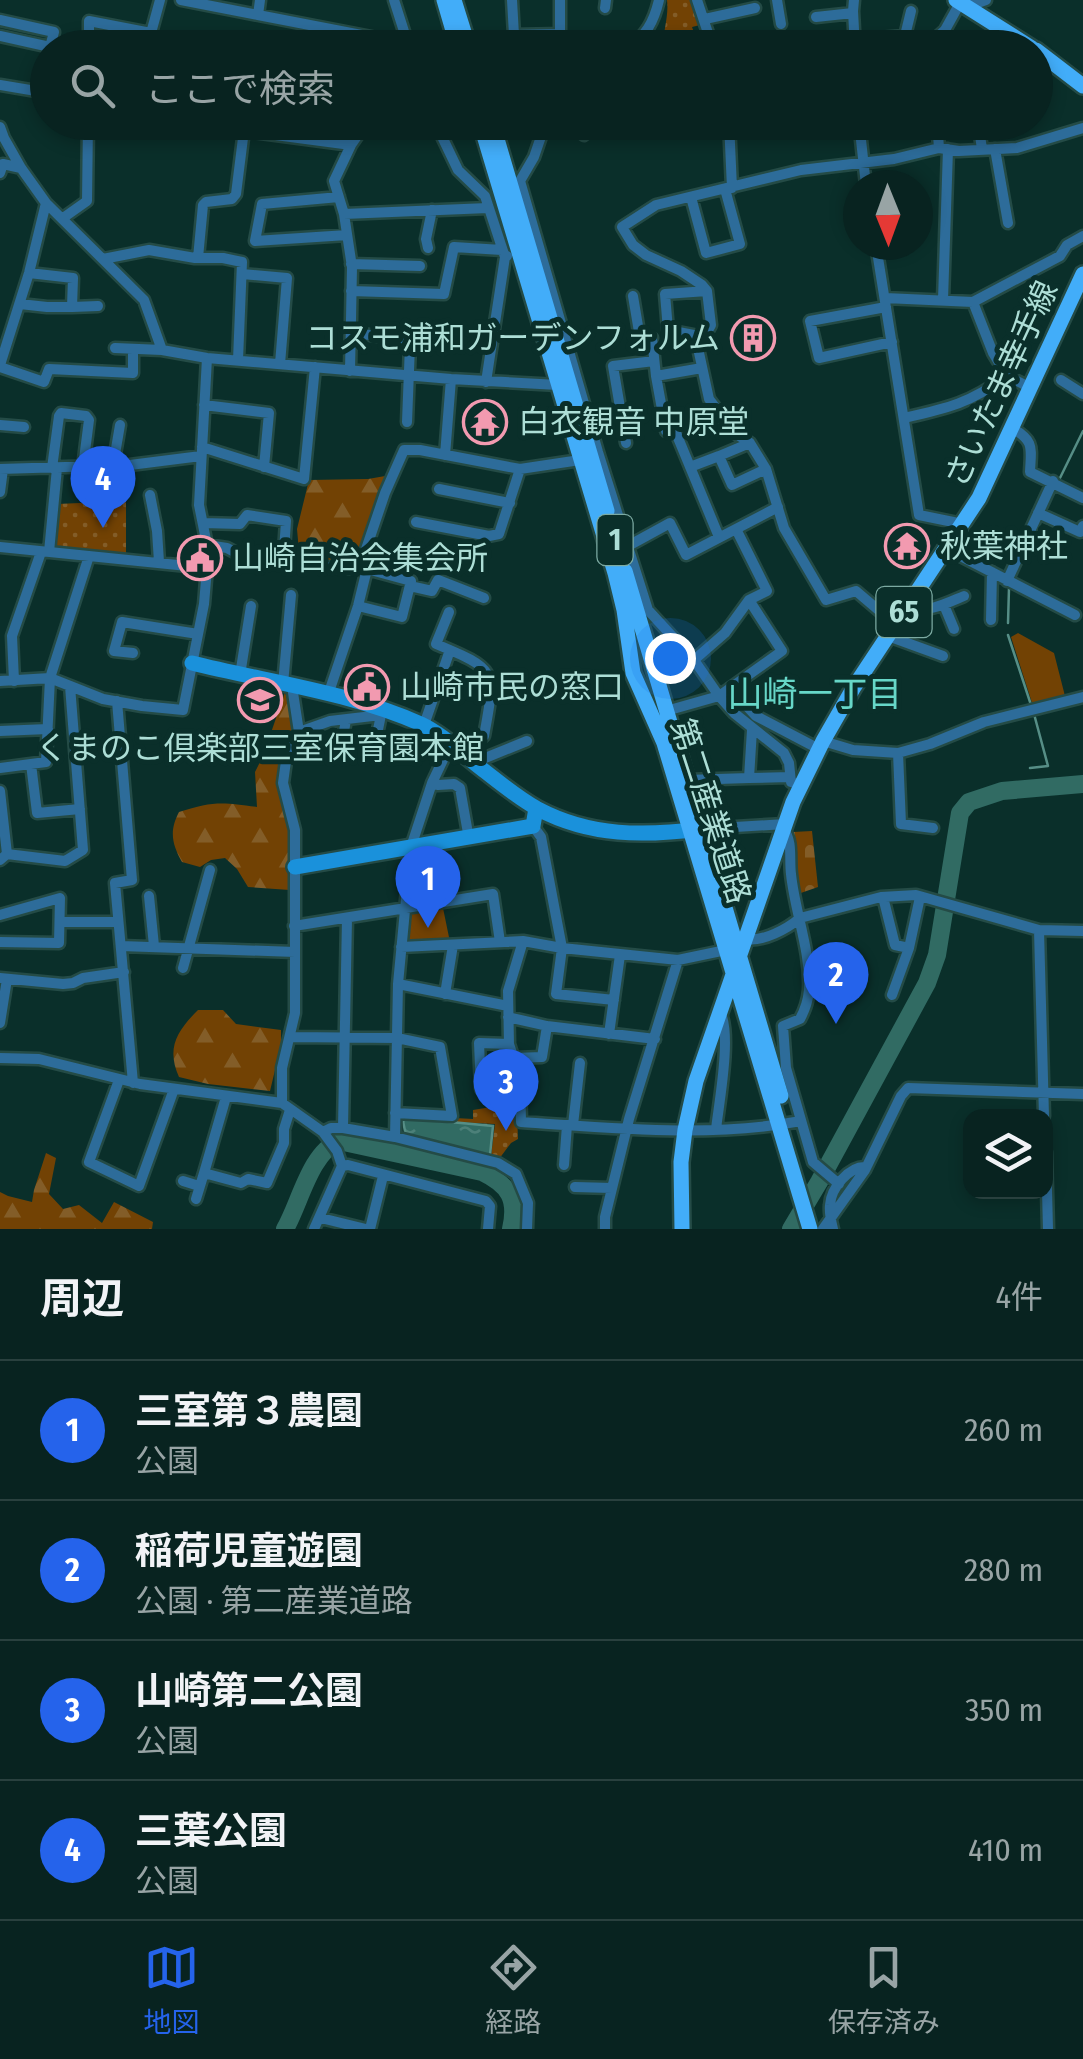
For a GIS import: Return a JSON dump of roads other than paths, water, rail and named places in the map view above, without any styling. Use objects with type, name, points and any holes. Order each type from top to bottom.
[{"type":"main road","points":[[444,0],[453,30]]},
{"type":"main road","points":[[454,0],[463,30]]},
{"type":"main road","points":[[962,4],[1004,30]]},
{"type":"main road","points":[[1053,63],[1083,86]]},
{"type":"main road","name":"第二産業道路","points":[[484,140],[509,253],[558,385],[621,596],[633,673],[696,830],[733,953],[761,1026],[790,1123],[810,1229]]},
{"type":"main road","name":"第二産業道路","points":[[497,140],[687,780],[696,830]]},
{"type":"main road","name":"さいたま幸手線","points":[[682,1229],[684,1130],[703,1058],[733,974],[733,953],[746,938],[795,781],[948,549],[990,477],[1083,274]]},
{"type":"main road","name":"第二産業道路","points":[[733,974],[790,1123]]},
{"type":"main road","name":"第二産業道路","points":[[801,1183],[827,1227]]},
{"type":"street","points":[[152,30],[160,0]]},
{"type":"street","points":[[181,0],[214,3],[334,30]]},
{"type":"street","points":[[258,15],[260,0]]},
{"type":"street","points":[[394,0],[404,30]]},
{"type":"street","points":[[512,0],[514,30]]},
{"type":"street","points":[[560,0],[560,30]]},
{"type":"street","points":[[647,30],[656,16],[659,0]]},
{"type":"street","points":[[698,0],[708,30]]},
{"type":"street","points":[[777,0],[782,24]]},
{"type":"street","points":[[854,0],[854,30]]},
{"type":"street","points":[[944,30],[962,4],[986,0]]},
{"type":"street","points":[[705,19],[755,8]]},
{"type":"street","points":[[906,30],[911,10]]},
{"type":"street","points":[[816,17],[853,14]]},
{"type":"street","points":[[0,20],[45,30]]},
{"type":"street","points":[[89,30],[89,21],[140,30]]},
{"type":"street","points":[[0,36],[30,43]]},
{"type":"street","points":[[0,85],[30,90]]},
{"type":"street","points":[[0,126],[21,168],[46,204],[144,300],[162,350]]},
{"type":"street","points":[[1053,137],[1083,128]]},
{"type":"street","points":[[62,218],[87,201],[88,140]]},
{"type":"street","points":[[198,258],[203,205],[232,199],[236,194],[243,140]]},
{"type":"street","points":[[327,140],[350,145]]},
{"type":"street","points":[[350,370],[351,264],[344,214],[334,181],[354,140]]},
{"type":"street","points":[[444,140],[458,170],[485,196],[509,253],[486,382]]},
{"type":"street","points":[[540,140],[520,181],[648,610],[694,660],[719,696],[752,730],[784,753],[795,781],[687,780]]},
{"type":"street","points":[[690,197],[706,252],[740,244],[729,188],[729,140]]},
{"type":"street","points":[[860,140],[863,170]]},
{"type":"street","points":[[942,140],[943,300]]},
{"type":"street","points":[[981,140],[982,150]]},
{"type":"street","points":[[943,656],[892,631],[856,591],[826,600],[784,528],[766,469],[750,443],[709,399],[698,348],[711,325],[707,291],[681,271],[646,255],[622,227],[656,205],[801,170],[944,149],[1018,148],[1044,140]]},
{"type":"street","points":[[995,149],[1008,222]]},
{"type":"street","points":[[0,172],[2,164],[21,168]]},
{"type":"street","points":[[339,197],[262,204],[255,241],[347,235]]},
{"type":"street","points":[[46,204],[0,366],[44,382],[49,369],[132,372],[132,349]]},
{"type":"street","points":[[344,214],[488,208]]},
{"type":"street","points":[[428,248],[432,210]]},
{"type":"street","points":[[892,342],[820,358],[810,321],[886,302],[972,302],[1060,256],[1067,245],[1083,236]]},
{"type":"street","points":[[352,291],[444,294],[454,247],[509,253]]},
{"type":"street","points":[[102,259],[149,250],[242,262],[238,360]]},
{"type":"street","points":[[879,260],[919,515],[963,524]]},
{"type":"street","points":[[351,264],[420,266]]},
{"type":"street","points":[[29,273],[73,278],[72,307]]},
{"type":"street","points":[[242,274],[287,278],[280,364]]},
{"type":"street","points":[[704,337],[668,330],[665,294],[707,291]]},
{"type":"street","points":[[633,296],[640,338],[652,338],[656,376],[670,430],[719,538]]},
{"type":"street","points":[[972,302],[1007,376],[1031,388]]},
{"type":"street","points":[[20,304],[98,306]]},
{"type":"street","points":[[351,333],[408,339],[407,422]]},
{"type":"street","points":[[115,348],[409,376],[558,385]]},
{"type":"street","points":[[0,681],[50,678],[116,702],[183,710],[207,568],[200,504],[207,358]]},
{"type":"street","points":[[626,443],[612,366],[654,361]]},
{"type":"street","points":[[0,492],[2,469],[113,466],[202,452],[304,479],[314,368]]},
{"type":"street","points":[[656,376],[702,368]]},
{"type":"street","points":[[904,418],[952,407],[982,394],[1007,376]]},
{"type":"street","points":[[445,456],[452,379]]},
{"type":"street","points":[[1061,380],[1083,394]]},
{"type":"street","points":[[204,405],[269,414],[264,466]]},
{"type":"street","points":[[14,680],[12,636],[45,552],[62,413],[86,416],[89,420],[83,467]]},
{"type":"street","points":[[0,425],[24,428]]},
{"type":"street","points":[[113,466],[120,425]]},
{"type":"street","points":[[1012,428],[1031,445],[1030,472],[1083,498]]},
{"type":"street","points":[[690,467],[750,443]]},
{"type":"street","points":[[328,695],[358,606],[367,569],[366,550],[384,494],[404,450],[520,469],[580,460]]},
{"type":"street","points":[[719,456],[732,485],[766,469]]},
{"type":"street","points":[[99,466],[100,496]]},
{"type":"street","points":[[416,522],[490,536],[499,534],[520,469]]},
{"type":"street","points":[[1008,580],[1053,482]]},
{"type":"street","points":[[439,489],[510,502]]},
{"type":"street","points":[[150,495],[158,531],[159,562]]},
{"type":"street","points":[[628,546],[670,523],[686,554],[778,507]]},
{"type":"street","points":[[1038,513],[1080,532],[1083,526]]},
{"type":"street","points":[[203,523],[240,524],[247,516],[286,521],[284,550],[276,560],[244,557],[228,548],[206,545]]},
{"type":"street","points":[[694,660],[725,633],[749,600],[767,591],[736,528]]},
{"type":"street","points":[[0,547],[207,568]]},
{"type":"street","points":[[948,549],[1075,616]]},
{"type":"street","points":[[0,768],[46,762],[50,678],[89,556]]},
{"type":"street","points":[[330,567],[367,569],[411,581],[402,617],[358,606]]},
{"type":"street","points":[[991,620],[992,572]]},
{"type":"street","points":[[410,586],[432,592],[438,580],[484,598]]},
{"type":"street","points":[[204,1173],[266,1183],[284,1144],[282,1068],[296,1014],[295,830],[283,783],[286,760],[299,732],[288,685],[292,596]]},
{"type":"street","points":[[908,607],[916,610],[964,596]]},
{"type":"street","points":[[666,710],[719,696],[782,651],[749,600]]},
{"type":"street","points":[[944,604],[954,629]]},
{"type":"street","points":[[240,675],[251,606]]},
{"type":"street","points":[[395,1137],[398,984],[411,847],[432,783],[455,747],[484,736],[492,693],[486,671],[474,660],[436,644],[448,612]]},
{"type":"street","points":[[132,653],[114,651],[122,622],[198,634]]},
{"type":"street","points":[[424,725],[450,650]]},
{"type":"street","points":[[192,663],[328,695],[424,725],[536,808],[600,832],[784,826],[808,968],[807,1002],[800,1020],[783,1026],[761,1026]]},
{"type":"street","points":[[0,790],[4,857],[65,861],[83,850],[70,686]]},
{"type":"street","points":[[730,688],[756,716],[821,745],[898,753],[984,722],[1083,697]]},
{"type":"street","points":[[116,702],[132,880],[115,882],[132,1082]]},
{"type":"street","points":[[299,732],[326,722],[385,713]]},
{"type":"street","points":[[346,720],[342,742],[374,749],[385,713]]},
{"type":"street","points":[[0,731],[48,729]]},
{"type":"street","points":[[749,778],[752,730]]},
{"type":"street","points":[[474,763],[527,741]]},
{"type":"street","points":[[898,753],[901,824],[933,828]]},
{"type":"street","points":[[31,764],[37,813],[80,809]]},
{"type":"street","points":[[432,783],[460,788],[469,838]]},
{"type":"street","points":[[533,826],[536,808]]},
{"type":"street","points":[[295,867],[533,826],[541,837],[562,948],[556,994],[614,1000]]},
{"type":"street","points":[[183,968],[210,870]]},
{"type":"street","points":[[294,926],[492,894],[500,942]]},
{"type":"street","points":[[149,896],[154,946]]},
{"type":"street","points":[[883,896],[895,945],[909,948]]},
{"type":"street","points":[[746,938],[761,939],[800,918],[883,896],[920,897],[1039,930],[1083,931]]},
{"type":"street","points":[[892,996],[909,948],[920,897]]},
{"type":"street","points":[[0,915],[60,898],[60,943],[0,942]]},
{"type":"street","points":[[343,1128],[347,918]]},
{"type":"street","points":[[60,922],[118,922]]},
{"type":"street","points":[[1039,930],[1044,1109]]},
{"type":"street","points":[[524,941],[508,991],[509,1044],[520,1076],[521,1122],[684,1130],[790,1123]]},
{"type":"street","points":[[401,948],[524,941],[678,960],[733,953]]},
{"type":"street","points":[[445,994],[452,945]]},
{"type":"street","points":[[121,946],[295,952]]},
{"type":"street","points":[[610,1034],[620,955]]},
{"type":"street","points":[[605,1229],[627,1128],[678,960]]},
{"type":"street","points":[[0,1023],[3,979],[63,984],[124,972]]},
{"type":"street","points":[[398,984],[508,1011],[547,1026],[654,1040]]},
{"type":"street","points":[[716,1129],[724,1054],[724,1019],[720,1011]]},
{"type":"street","points":[[514,1058],[542,1057],[547,1026]]},
{"type":"street","points":[[783,1026],[790,1123],[813,1162],[835,1181]]},
{"type":"street","points":[[290,1037],[397,1038],[440,1047],[452,1116],[396,1114]]},
{"type":"street","points":[[481,1089],[478,1043],[509,1044]]},
{"type":"street","points":[[0,1058],[39,1059],[120,1080],[286,1107],[325,1135],[342,1166],[314,1229]]},
{"type":"street","points":[[564,1165],[580,1063]]},
{"type":"street","points":[[120,1080],[89,1162],[139,1186],[174,1089]]},
{"type":"street","points":[[827,1227],[866,1167],[908,1088],[1083,1094]]},
{"type":"street","points":[[196,1199],[226,1097]]},
{"type":"street","points":[[325,1135],[331,1128],[343,1128],[498,1163],[516,1174],[528,1203],[527,1229]]},
{"type":"street","points":[[342,1166],[486,1201],[490,1211],[488,1229]]},
{"type":"street","points":[[827,1227],[835,1181],[851,1170],[866,1167]]},
{"type":"street","points":[[320,1218],[368,1229],[383,1176]]},
{"type":"street","points":[[183,1181],[199,1186]]},
{"type":"street","points":[[575,1186],[612,1188]]},
{"type":"street","points":[[1047,1199],[1048,1229]]},
{"type":"water","points":[[407,1118],[493,1126],[490,1155],[406,1136],[403,1121]]},
{"type":"waterway","points":[[1059,480],[1083,431]]},
{"type":"waterway","points":[[1046,509],[1054,491]]},
{"type":"waterway","points":[[1016,573],[1039,524]]},
{"type":"waterway","points":[[1008,623],[1009,588]]},
{"type":"waterway","points":[[1008,635],[1031,705]]},
{"type":"waterway","points":[[1030,768],[1048,766],[1034,714]]},
{"type":"waterway","points":[[791,1229],[927,983],[937,955],[960,813],[969,802],[1002,791],[1083,784]]},
{"type":"waterway","points":[[285,1229],[313,1167],[339,1141],[482,1172],[509,1194],[513,1209],[511,1229]]},
{"type":"place","name":"コスモ浦和ガーデンフォルム","points":[[753,338]]},
{"type":"place","name":"白衣観音 中原堂","points":[[485,422]]},
{"type":"place","name":"三葉公園","points":[[103,528]]},
{"type":"place","name":"秋葉神社","points":[[907,546]]},
{"type":"place","name":"山崎自治会集会所","points":[[200,558]]},
{"type":"place","name":"山崎市民の窓口","points":[[367,687]]},
{"type":"place","name":"くまのこ倶楽部三室保育園本館","points":[[260,700]]},
{"type":"place","name":"三室第３農園","points":[[428,928]]},
{"type":"place","name":"稲荷児童遊園","points":[[836,1024]]},
{"type":"place","name":"山崎第二公園","points":[[506,1131]]},
{"type":"district","name":"山崎一丁目","points":[[815,694]]}]
